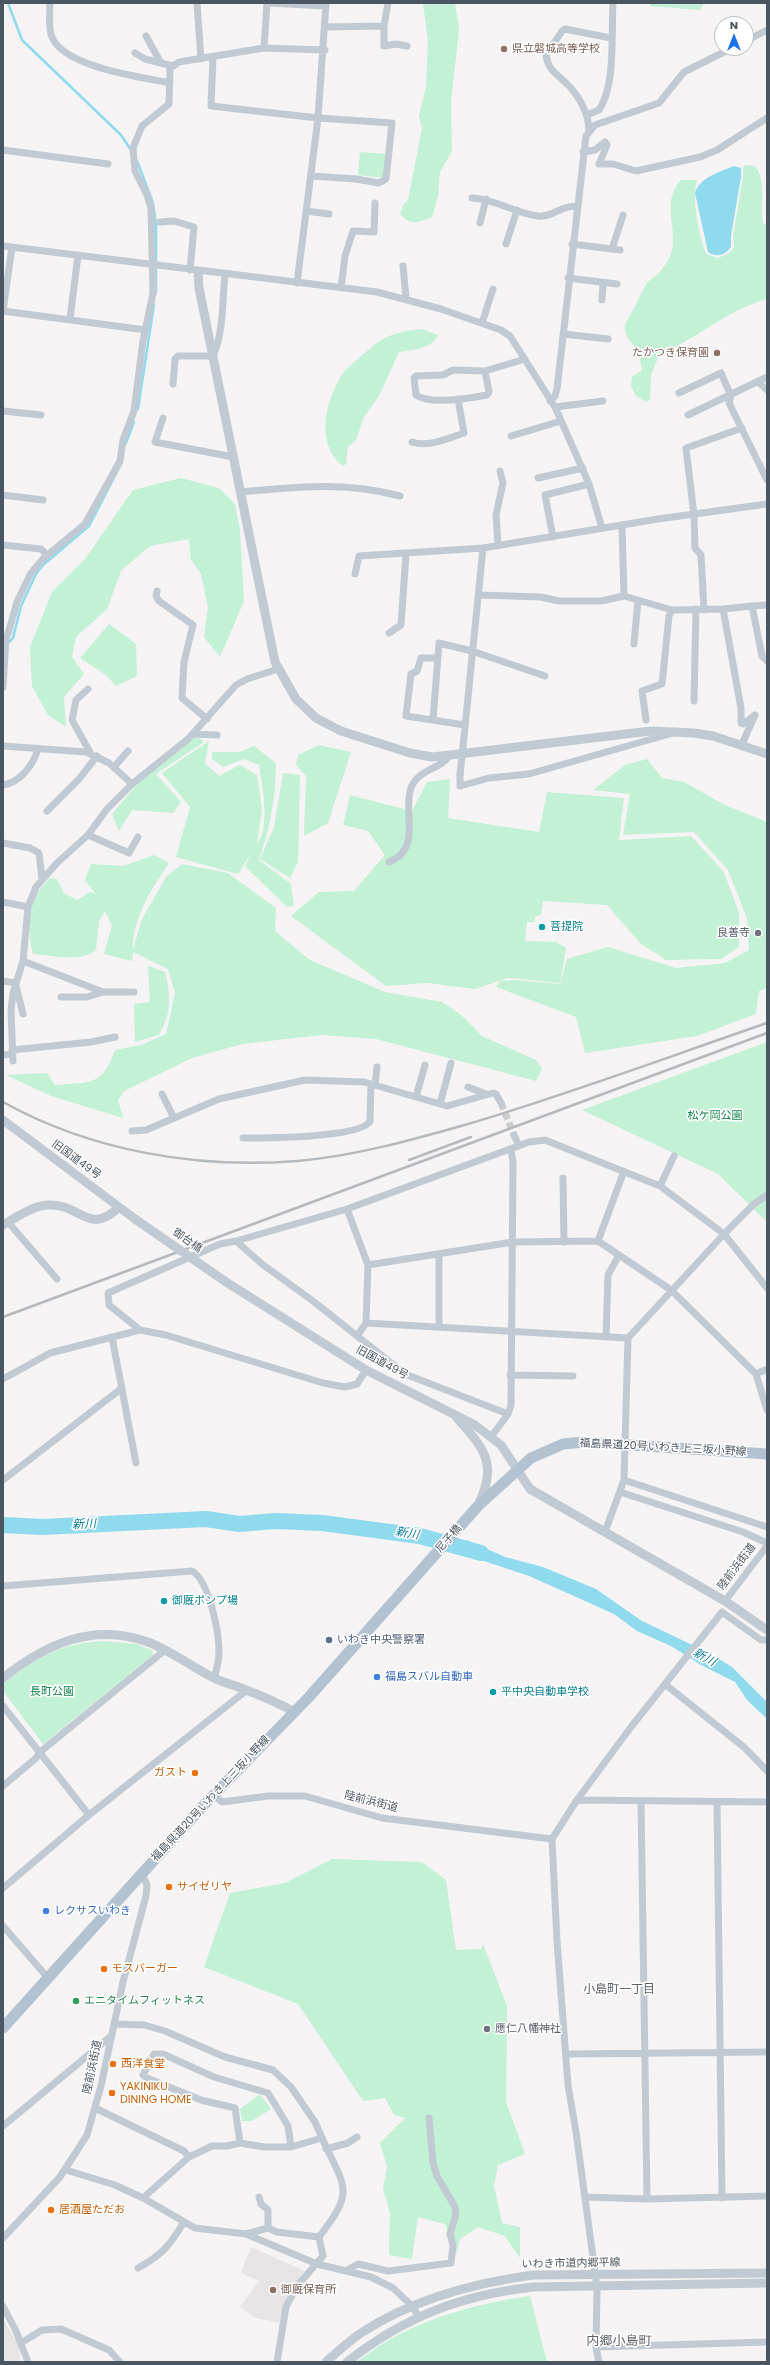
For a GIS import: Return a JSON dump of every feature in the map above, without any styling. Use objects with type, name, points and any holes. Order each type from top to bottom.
[{"type":"main road","name":"福島県道20号いわき上三坂小野線","points":[[478,1506],[531,1458],[563,1444],[584,1442],[624,1443],[767,1454]]},
{"type":"main road","name":"尼子橋","points":[[420,1572],[478,1506]]},
{"type":"main road","name":"福島県道20号いわき上三坂小野線","points":[[3,2028],[213,1795],[293,1711],[309,1697],[420,1572]]},
{"type":"street","points":[[50,3],[52,37],[63,50],[78,60],[95,67],[170,83]]},
{"type":"street","points":[[197,3],[201,59]]},
{"type":"street","points":[[264,48],[267,3],[326,5],[318,118],[297,283]]},
{"type":"street","points":[[388,3],[384,26],[384,46],[396,44],[407,46]]},
{"type":"street","points":[[587,115],[599,110],[606,98],[612,56],[611,38],[613,3]]},
{"type":"street","points":[[325,27],[384,26]]},
{"type":"street","points":[[589,132],[587,115],[576,93],[553,72],[547,64],[546,56],[562,31],[565,29],[611,38]]},
{"type":"street","points":[[754,37],[767,30]]},
{"type":"street","points":[[146,36],[161,63]]},
{"type":"street","points":[[3,687],[5,641],[17,602],[26,583],[31,573],[47,555],[85,524],[118,466],[123,440],[134,411],[146,330],[152,302],[153,265],[151,208],[148,195],[135,171],[133,148],[142,126],[169,104],[170,68],[179,62],[264,48],[324,50]]},
{"type":"street","points":[[135,53],[139,57],[174,66]]},
{"type":"street","points":[[550,401],[555,396],[557,389],[568,278],[586,136],[594,125],[659,103],[684,72],[716,56]]},
{"type":"street","points":[[213,57],[211,106],[318,118],[392,122],[386,179],[380,183],[311,176]]},
{"type":"street","points":[[583,152],[595,150],[605,142],[606,145],[598,163],[636,171],[700,157],[717,150],[767,118]]},
{"type":"street","points":[[3,150],[108,164]]},
{"type":"street","points":[[472,198],[486,199],[540,216],[565,207],[577,207]]},
{"type":"street","points":[[480,222],[486,199]]},
{"type":"street","points":[[341,288],[345,256],[352,231],[374,232],[374,203]]},
{"type":"street","points":[[506,244],[517,210]]},
{"type":"street","points":[[306,211],[329,214]]},
{"type":"street","points":[[572,244],[616,250],[623,215]]},
{"type":"street","points":[[160,222],[174,222],[194,227],[194,271],[213,356],[274,662],[296,699],[306,710],[325,724],[404,752],[432,756],[651,731],[714,736],[742,744],[767,754]]},
{"type":"street","points":[[3,246],[194,271],[377,292],[406,298],[501,330],[510,336],[555,407],[583,468],[602,528]]},
{"type":"street","points":[[12,247],[3,311],[146,330]]},
{"type":"street","points":[[70,319],[78,255]]},
{"type":"street","points":[[403,266],[406,298]]},
{"type":"street","points":[[213,356],[217,348],[225,274]]},
{"type":"street","points":[[568,278],[618,284]]},
{"type":"street","points":[[602,300],[604,282]]},
{"type":"street","points":[[482,323],[493,289]]},
{"type":"street","points":[[562,334],[608,339]]},
{"type":"street","points":[[173,384],[175,359],[178,356],[213,356]]},
{"type":"street","points":[[485,371],[489,392],[487,395],[458,399],[421,398],[416,395],[414,378],[443,375],[453,370],[485,371],[525,359]]},
{"type":"street","points":[[679,393],[722,373],[731,396],[729,403],[767,480]]},
{"type":"street","points":[[688,415],[731,396],[767,377]]},
{"type":"street","points":[[758,382],[767,390]]},
{"type":"street","points":[[412,442],[418,444],[439,441],[464,433],[458,399]]},
{"type":"street","points":[[555,407],[603,401]]},
{"type":"street","points":[[3,411],[42,415]]},
{"type":"street","points":[[163,418],[155,442],[233,457]]},
{"type":"street","points":[[511,436],[561,421]]},
{"type":"street","points":[[694,701],[700,610],[701,555],[695,548],[694,514],[686,448],[742,428]]},
{"type":"street","points":[[538,478],[583,468]]},
{"type":"street","points":[[498,545],[496,515],[503,483],[500,471]]},
{"type":"street","points":[[553,537],[545,495],[589,484]]},
{"type":"street","points":[[240,492],[316,486],[345,486],[364,487],[400,496]]},
{"type":"street","points":[[3,495],[43,500]]},
{"type":"street","points":[[355,574],[359,556],[483,548],[602,528],[767,504]]},
{"type":"street","points":[[622,526],[624,596]]},
{"type":"street","points":[[3,545],[41,549],[47,555]]},
{"type":"street","points":[[483,548],[460,786],[489,778],[529,774],[598,753],[657,739],[677,732]]},
{"type":"street","points":[[389,632],[402,625],[406,554]]},
{"type":"street","points":[[157,591],[156,596],[159,601],[193,625],[184,662],[182,698],[207,720]]},
{"type":"street","points":[[479,595],[541,597],[559,601],[601,601],[624,596],[672,610],[723,609],[767,605]]},
{"type":"street","points":[[634,644],[638,600]]},
{"type":"street","points":[[752,606],[762,656],[767,661]]},
{"type":"street","points":[[723,609],[741,708],[741,723],[743,724],[755,715],[742,744]]},
{"type":"street","points":[[646,720],[642,691],[662,684],[669,616],[672,610]]},
{"type":"street","points":[[434,720],[439,643],[472,651],[545,676]]},
{"type":"street","points":[[438,658],[421,658],[417,671],[411,674],[406,716],[465,725]]},
{"type":"street","points":[[12,1055],[11,1012],[22,961],[28,907],[36,888],[42,879],[57,863],[88,836],[107,809],[132,784],[145,776],[207,720],[236,685],[246,679],[278,669]]},
{"type":"street","points":[[88,690],[76,700],[72,720],[94,755]]},
{"type":"street","points":[[193,734],[217,734]]},
{"type":"street","points":[[3,746],[86,752],[114,767],[132,784]]},
{"type":"street","points":[[3,792],[5,785],[18,779],[27,770],[38,748]]},
{"type":"street","points":[[114,767],[128,751]]},
{"type":"street","points":[[47,811],[78,779],[94,755]]},
{"type":"street","points":[[389,862],[398,858],[404,851],[410,836],[409,800],[411,787],[419,776],[428,769],[445,763],[450,755]]},
{"type":"street","points":[[88,836],[129,853],[138,837]]},
{"type":"street","points":[[3,843],[30,848],[39,853],[42,879]]},
{"type":"street","points":[[3,902],[28,907]]},
{"type":"street","points":[[22,961],[103,992]]},
{"type":"street","points":[[3,982],[16,985]]},
{"type":"street","points":[[16,985],[23,1014]]},
{"type":"street","points":[[61,997],[87,997],[103,992],[134,992]]},
{"type":"street","points":[[3,1055],[12,1055],[115,1037]]},
{"type":"street","points":[[440,1104],[451,1063]]},
{"type":"street","points":[[416,1097],[425,1065]]},
{"type":"street","points":[[243,1138],[312,1136],[364,1127],[370,1121],[373,1085],[377,1067]]},
{"type":"street","points":[[132,1131],[146,1130],[219,1099],[292,1082],[321,1079],[373,1085],[440,1104],[452,1105],[486,1094],[496,1094],[501,1103]]},
{"type":"street","points":[[468,1087],[486,1094]]},
{"type":"street","points":[[162,1094],[174,1118]]},
{"type":"street","name":"旧国道49号","points":[[3,1120],[135,1219]]},
{"type":"street","points":[[514,1135],[519,1146]]},
{"type":"street","points":[[140,1330],[110,1305],[108,1293],[220,1244],[236,1241],[347,1209],[519,1146],[545,1140],[660,1186],[724,1234],[767,1288]]},
{"type":"street","points":[[491,1437],[508,1414],[511,1405],[510,1375],[513,1242],[511,1150]]},
{"type":"street","points":[[660,1186],[674,1156]]},
{"type":"street","points":[[598,1241],[624,1171]]},
{"type":"street","points":[[563,1178],[564,1242]]},
{"type":"street","points":[[605,1532],[624,1480],[628,1338],[724,1234],[765,1200]]},
{"type":"street","points":[[57,1279],[6,1224],[38,1207],[51,1204],[63,1206],[84,1218],[99,1219],[111,1214],[119,1207]]},
{"type":"street","points":[[347,1209],[368,1265],[366,1323],[357,1336]]},
{"type":"street","name":"御台橋","points":[[135,1219],[226,1282]]},
{"type":"street","points":[[236,1241],[262,1264],[405,1374],[508,1414]]},
{"type":"street","points":[[368,1265],[513,1242],[598,1241],[672,1290],[756,1374],[767,1410]]},
{"type":"street","points":[[439,1254],[439,1327]]},
{"type":"street","points":[[606,1337],[608,1275],[619,1255]]},
{"type":"street","name":"旧国道49号","points":[[226,1282],[366,1370],[475,1425],[501,1445],[519,1470],[530,1489],[725,1601],[767,1630]]},
{"type":"street","points":[[366,1323],[628,1338]]},
{"type":"street","points":[[3,1379],[50,1353],[140,1330],[166,1335],[299,1376],[345,1387],[357,1384],[366,1370]]},
{"type":"street","points":[[112,1337],[136,1464]]},
{"type":"street","points":[[756,1374],[767,1369]]},
{"type":"street","points":[[510,1375],[573,1376]]},
{"type":"street","points":[[3,1480],[122,1388]]},
{"type":"street","points":[[452,1414],[472,1434],[486,1456],[487,1487],[478,1506]]},
{"type":"street","points":[[624,1480],[767,1527]]},
{"type":"street","points":[[620,1492],[743,1532],[767,1544]]},
{"type":"street","name":"陸前浜街道","points":[[725,1601],[767,1544]]},
{"type":"street","points":[[3,1586],[192,1571],[196,1574],[208,1596],[218,1641],[219,1657],[214,1678]]},
{"type":"street","points":[[599,2362],[596,2347],[597,2287],[594,2275],[585,2197],[568,2085],[558,1969],[552,1839],[577,1800],[631,1727],[666,1685],[722,1612],[761,1640],[767,1640]]},
{"type":"street","points":[[3,1678],[44,1650],[64,1640],[78,1637],[122,1636],[148,1642],[214,1678],[247,1690],[293,1711]]},
{"type":"street","points":[[3,1786],[36,1758],[40,1752],[165,1650]]},
{"type":"street","points":[[666,1685],[745,1748],[767,1771]]},
{"type":"street","points":[[3,1888],[89,1815],[247,1690]]},
{"type":"street","points":[[3,1706],[89,1815]]},
{"type":"street","name":"陸前浜街道","points":[[213,1795],[222,1802],[268,1796],[305,1796],[382,1818],[552,1839]]},
{"type":"street","points":[[577,1800],[717,1803],[767,1802]]},
{"type":"street","points":[[641,1801],[647,2199]]},
{"type":"street","points":[[717,1803],[722,2198]]},
{"type":"street","name":"陸前浜街道","points":[[3,2238],[66,2170],[86,2136],[95,2108],[110,2037],[146,1896],[147,1886],[142,1874]]},
{"type":"street","points":[[3,1926],[48,1978]]},
{"type":"street","points":[[114,2024],[144,2025],[166,2031],[225,2057],[273,2070],[291,2087],[314,2122],[326,2149],[342,2178],[343,2192],[339,2211],[319,2237],[323,2256],[297,2286],[286,2307],[277,2362]]},
{"type":"street","points":[[3,2126],[110,2037]]},
{"type":"street","points":[[566,2054],[645,2055],[767,2052]]},
{"type":"street","points":[[240,2143],[235,2108],[201,2100],[143,2075],[154,2054],[163,2054],[214,2077],[268,2093],[288,2126],[291,2147]]},
{"type":"street","points":[[95,2108],[184,2151],[189,2157]]},
{"type":"street","points":[[347,2270],[358,2264],[388,2271],[451,2263],[453,2245],[450,2234],[456,2214],[455,2207],[437,2176],[433,2164],[429,2118]]},
{"type":"street","points":[[326,2149],[348,2143],[357,2137]]},
{"type":"street","points":[[143,2198],[189,2157],[212,2146],[227,2146],[240,2143],[264,2147],[291,2147],[322,2138]]},
{"type":"street","points":[[66,2170],[115,2186],[143,2198],[195,2228],[246,2234],[317,2264],[371,2277],[393,2288],[412,2306],[419,2317]]},
{"type":"street","points":[[585,2197],[647,2199],[767,2196]]},
{"type":"street","points":[[259,2197],[261,2204],[268,2210],[268,2228]]},
{"type":"street","points":[[138,2268],[157,2258],[169,2246],[184,2222]]},
{"type":"street","points":[[246,2234],[268,2228],[277,2232],[319,2237]]},
{"type":"street","name":"いわき市道内郷平線","points":[[326,2362],[360,2334],[412,2306],[466,2287],[501,2279],[533,2275],[767,2273]]},
{"type":"street","name":"いわき市道内郷平線","points":[[347,2362],[398,2326],[464,2300],[497,2291],[533,2287],[767,2283]]},
{"type":"street","points":[[3,2306],[21,2343],[28,2362]]},
{"type":"street","points":[[21,2343],[42,2330],[61,2329],[110,2350],[120,2362]]},
{"type":"street","points":[[596,2347],[767,2342]]},
{"type":"shaded area","name":"御厩保育所","points":[[251,2247],[304,2271],[287,2298],[279,2323],[256,2318],[240,2307],[259,2281],[241,2273]]},
{"type":"shaded area","points":[[3,2319],[18,2344],[21,2362],[3,2362]]},
{"type":"green space","points":[[423,3],[455,3],[459,30],[451,102],[452,151],[440,172],[438,196],[432,217],[419,222],[412,222],[400,214],[403,205],[408,200],[422,128],[419,116],[426,86],[428,41]]},
{"type":"green space","points":[[650,3],[704,3],[700,10],[650,6]]},
{"type":"green space","points":[[360,152],[386,154],[385,178],[358,175]]},
{"type":"green space","points":[[745,165],[755,166],[761,179],[762,216],[763,223],[767,226],[767,299],[738,310],[659,355],[651,376],[650,399],[646,402],[636,396],[631,386],[632,377],[642,370],[639,355],[627,337],[625,324],[647,283],[661,271],[671,253],[673,231],[671,205],[675,188],[681,180],[697,180],[695,188],[695,207],[701,236],[706,254],[718,258],[729,253],[734,248],[733,236],[743,177],[743,167]]},
{"type":"green space","points":[[422,329],[438,335],[435,340],[426,346],[399,352],[379,396],[364,417],[356,440],[348,447],[346,464],[343,466],[334,457],[328,446],[326,433],[328,407],[338,382],[346,370],[381,340],[401,332]]},
{"type":"green space","points":[[181,478],[219,488],[235,504],[240,530],[244,601],[220,657],[204,637],[208,607],[201,574],[191,560],[189,539],[150,546],[121,571],[107,609],[76,637],[72,657],[84,674],[64,697],[66,727],[48,715],[32,686],[30,647],[52,592],[85,559],[133,490]]},
{"type":"green space","points":[[109,624],[136,644],[137,676],[116,686],[106,675],[80,658]]},
{"type":"green space","points":[[197,736],[204,742],[156,774],[181,802],[173,813],[132,810],[119,831],[112,814],[143,777],[167,752]]},
{"type":"green space","points":[[209,741],[205,763],[219,776],[240,765],[257,775],[262,809],[257,844],[264,827],[265,817],[259,765],[244,759],[223,767],[212,759],[212,752],[240,752],[254,746],[276,763],[272,812],[259,860],[291,884],[294,906],[287,907],[245,866],[251,853],[238,874],[176,857],[190,807],[162,773]]},
{"type":"green space","points":[[319,745],[351,752],[328,823],[304,836],[306,776],[296,765],[298,755]]},
{"type":"green space","points":[[647,759],[662,778],[684,782],[725,805],[767,822],[767,988],[759,991],[756,1014],[697,1036],[585,1053],[576,1017],[496,987],[500,981],[515,980],[560,984],[567,959],[608,947],[676,968],[725,963],[749,950],[747,918],[728,870],[694,832],[623,835],[630,794],[593,790],[625,765]]},
{"type":"green space","points":[[283,773],[300,775],[298,862],[290,878],[260,859],[274,827]]},
{"type":"green space","points":[[450,779],[448,818],[539,832],[547,792],[624,798],[619,840],[691,836],[724,872],[739,913],[739,947],[721,959],[666,960],[640,943],[607,905],[543,901],[541,915],[535,916],[535,922],[527,922],[525,941],[556,942],[566,948],[560,983],[508,978],[475,989],[428,983],[386,986],[291,916],[319,892],[354,891],[385,855],[368,831],[343,825],[350,795],[412,811],[427,782]]},
{"type":"green space","points":[[154,855],[169,863],[150,893],[140,914],[136,925],[133,949],[142,919],[166,877],[182,864],[228,873],[276,908],[275,931],[310,960],[385,992],[442,1002],[461,1015],[482,1036],[536,1060],[542,1069],[536,1081],[376,1039],[322,1035],[242,1044],[192,1058],[124,1091],[118,1100],[123,1118],[51,1096],[6,1075],[47,1073],[55,1085],[86,1082],[100,1077],[110,1062],[115,1050],[141,1045],[166,1034],[175,993],[168,969],[133,952],[132,961],[104,954],[112,925],[105,911],[99,921],[96,950],[89,954],[66,957],[33,954],[31,947],[31,908],[36,895],[50,878],[57,879],[64,893],[77,900],[90,892],[95,893],[85,880],[91,864],[123,866]]},
{"type":"green space","points":[[148,966],[165,972],[169,997],[168,1012],[159,1035],[135,1042],[134,1004],[150,1002]]},
{"type":"green space","name":"松ケ岡公園","points":[[767,1042],[767,1222],[718,1174],[582,1110]]},
{"type":"green space","name":"長町公園","points":[[103,1641],[137,1644],[153,1651],[153,1655],[43,1744],[3,1691],[3,1684],[27,1666],[49,1654],[73,1645]]},
{"type":"green space","points":[[332,1859],[422,1862],[446,1880],[456,1950],[481,1949],[483,1944],[507,2006],[506,2102],[525,2154],[498,2165],[494,2186],[502,2223],[520,2227],[520,2258],[505,2236],[478,2227],[460,2239],[456,2255],[445,2224],[418,2217],[412,2259],[389,2255],[390,2213],[383,2189],[387,2166],[380,2143],[405,2118],[394,2115],[385,2098],[363,2101],[298,2004],[204,1967],[230,1893],[285,1883]]},
{"type":"green space","points":[[260,2094],[271,2109],[252,2121],[242,2121],[240,2109]]},
{"type":"green space","points":[[530,2296],[547,2362],[356,2362],[392,2338],[429,2321],[479,2305]]},
{"type":"water","points":[[734,166],[741,168],[741,177],[731,236],[731,247],[721,255],[715,255],[708,252],[695,193],[701,183],[706,179]]},
{"type":"water","points":[[467,1540],[505,1557],[543,1567],[596,1589],[642,1621],[709,1653],[732,1667],[767,1702],[767,1719],[747,1700],[735,1682],[701,1665],[671,1646],[637,1631],[614,1614],[529,1576],[457,1552]]},
{"type":"waterway","points":[[8,3],[22,40],[121,135],[131,150]]},
{"type":"waterway","points":[[137,161],[153,203],[156,225],[156,293]]},
{"type":"waterway","points":[[138,409],[154,304]]},
{"type":"waterway","points":[[126,443],[134,422]]},
{"type":"waterway","points":[[7,644],[13,638],[21,606],[36,574],[43,565],[89,526],[122,462]]},
{"type":"waterway","name":"新川","points":[[3,1525],[43,1527],[206,1519],[239,1524],[276,1521],[322,1523],[420,1536],[481,1553]]},
{"type":"tunnel","points":[[501,1103],[514,1135]]},
{"type":"railway","points":[[3,1102],[37,1119],[72,1133],[108,1144],[146,1153],[183,1159],[221,1162],[259,1163],[319,1159],[405,1141],[468,1124],[581,1088],[767,1023]]},
{"type":"railway","points":[[3,1317],[767,1033]]},
{"type":"railway","points":[[409,1160],[471,1137]]},
{"type":"place","name":"県立磐城高等学校","points":[[504,49]]},
{"type":"place","name":"たかつき保育園","points":[[717,353]]},
{"type":"place","name":"菩提院","points":[[542,927]]},
{"type":"place","name":"良善寺","points":[[758,933]]},
{"type":"place","name":"御厩ポンプ場","points":[[164,1601]]},
{"type":"place","name":"いわき中央警察署","points":[[329,1640]]},
{"type":"place","name":"福島スバル自動車","points":[[377,1677]]},
{"type":"place","name":"平中央自動車学校","points":[[493,1692]]},
{"type":"place","name":"ガスト","points":[[195,1773]]},
{"type":"place","name":"サイゼリヤ","points":[[169,1887]]},
{"type":"place","name":"レクサスいわき","points":[[46,1911]]},
{"type":"place","name":"モスバーガー","points":[[104,1969]]},
{"type":"place","name":"エニタイムフィットネス","points":[[76,2001]]},
{"type":"place","name":"應仁八幡神社","points":[[487,2029]]},
{"type":"place","name":"西洋食堂","points":[[113,2064]]},
{"type":"place","name":"YAKINIKU DINING HOME","points":[[112,2093]]},
{"type":"place","name":"居酒屋ただお","points":[[51,2210]]},
{"type":"place","name":"御厩保育所","points":[[273,2290]]},
{"type":"district","name":"小島町一丁目","points":[[619,1990]]},
{"type":"district","name":"内郷小島町","points":[[619,2342]]}]
